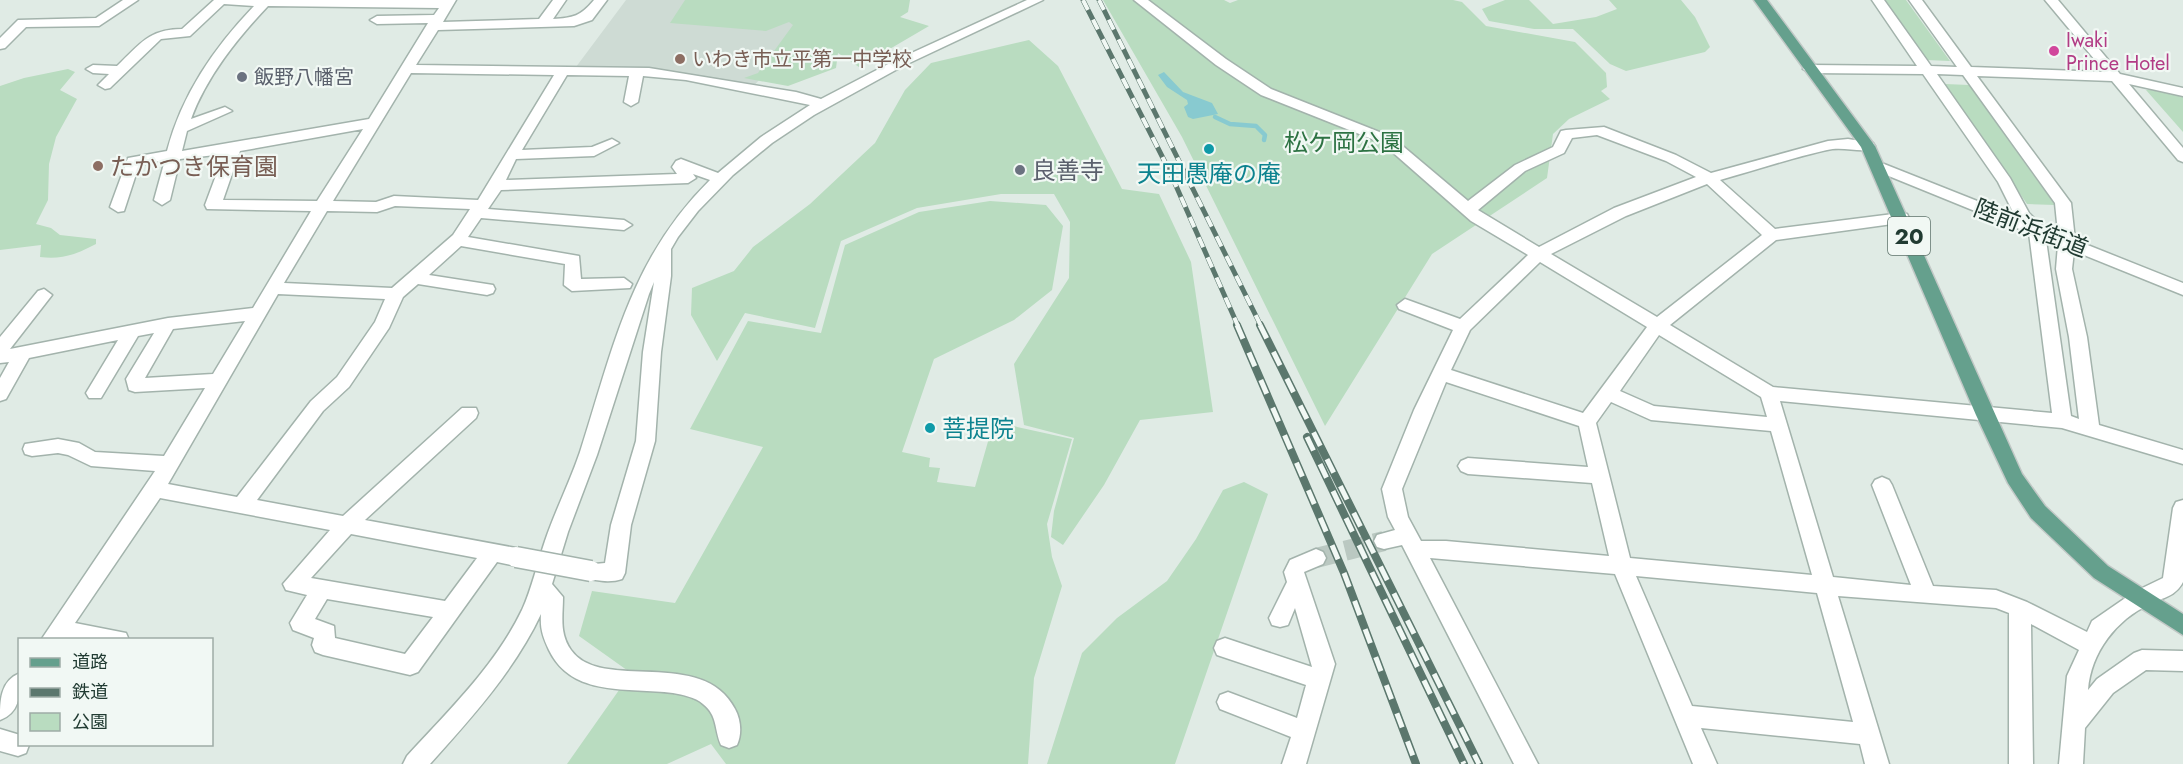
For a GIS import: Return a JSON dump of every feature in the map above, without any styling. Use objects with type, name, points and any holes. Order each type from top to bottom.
[{"type":"main road","name":"20","points":[[1760,0],[1868,146],[1985,415],[2015,478],[2038,512],[2101,572],[2183,626]]},
{"type":"street","points":[[0,45],[23,23],[99,22],[132,0]]},
{"type":"street","points":[[105,85],[156,36],[166,33],[185,33],[223,0],[449,2]]},
{"type":"street","points":[[542,24],[560,0]]},
{"type":"street","points":[[377,20],[434,23],[574,22],[587,17],[601,0]]},
{"type":"street","points":[[414,764],[469,703],[499,665],[527,621],[541,587],[555,540],[588,456],[616,361],[647,279],[664,248],[691,208],[720,179],[772,135],[822,104],[1037,0]]},
{"type":"street","points":[[1140,0],[1221,62],[1266,92],[1387,140],[1469,209],[1537,255],[1769,393],[2062,421],[2183,457]]},
{"type":"street","points":[[1878,0],[2005,181],[2023,216],[2037,230],[2062,421]]},
{"type":"street","points":[[1915,0],[2063,202],[2067,241],[2064,269],[2078,337],[2090,429]]},
{"type":"street","points":[[2051,0],[2183,158]]},
{"type":"street","points":[[162,200],[182,128],[196,91],[247,21],[266,2]]},
{"type":"street","points":[[55,635],[155,489],[405,69],[449,2]]},
{"type":"street","points":[[93,69],[121,70]]},
{"type":"street","points":[[405,69],[637,72],[686,76],[744,89],[809,98],[822,104]]},
{"type":"street","points":[[1810,69],[1928,70],[2116,77],[2183,92]]},
{"type":"street","points":[[243,504],[317,406],[343,382],[384,324],[396,294],[459,239],[496,184],[511,155],[563,71]]},
{"type":"street","points":[[631,102],[637,72]]},
{"type":"street","points":[[182,128],[225,111]]},
{"type":"street","points":[[118,207],[133,161],[176,154],[186,156],[375,122]]},
{"type":"street","points":[[1469,209],[1520,168],[1559,150],[1566,134],[1599,130],[1632,145],[1671,158],[1709,178],[1772,235]]},
{"type":"street","points":[[511,155],[594,151],[612,143]]},
{"type":"street","points":[[1526,764],[1398,517],[1392,489],[1403,455],[1463,327],[1537,255],[1620,212],[1709,178],[1828,145],[1848,143],[1868,146]]},
{"type":"street","points":[[234,147],[213,205],[324,204],[377,207],[394,201],[624,225]]},
{"type":"street","points":[[496,184],[688,178],[680,167],[681,164],[720,179]]},
{"type":"street","name":"陸前浜街道","points":[[1879,167],[2183,289]]},
{"type":"street","points":[[1705,764],[1621,564],[1587,422],[1656,327],[1772,235],[1901,218]]},
{"type":"street","points":[[459,239],[467,243],[573,260],[572,285],[624,284]]},
{"type":"street","points":[[155,489],[492,553],[591,571],[615,573],[615,549],[621,520],[643,452],[652,350],[664,272],[664,248]]},
{"type":"street","points":[[414,278],[486,288]]},
{"type":"street","points":[[274,288],[396,294]]},
{"type":"street","points":[[0,349],[45,295]]},
{"type":"street","points":[[1405,305],[1463,327]]},
{"type":"street","points":[[0,357],[168,324],[259,313]]},
{"type":"street","points":[[168,324],[135,379],[135,385],[221,380]]},
{"type":"street","points":[[95,393],[133,330]]},
{"type":"street","points":[[0,394],[23,352]]},
{"type":"street","points":[[1440,373],[1587,422]]},
{"type":"street","points":[[1608,393],[1651,413],[1778,425]]},
{"type":"street","points":[[1769,393],[1877,764]]},
{"type":"street","points":[[450,611],[293,584],[347,525],[469,413]]},
{"type":"street","points":[[32,449],[58,446],[72,448],[92,459],[109,462],[170,464]]},
{"type":"street","points":[[1468,466],[1600,476]]},
{"type":"street","points":[[1882,484],[1926,595]]},
{"type":"street","points":[[2071,764],[2078,676],[2091,645],[2100,628],[2141,598],[2168,588],[2173,581],[2183,508]]},
{"type":"street","points":[[1384,541],[1446,549],[1926,595],[1996,599],[2020,608],[2091,645]]},
{"type":"street","points":[[322,589],[301,623],[326,633],[323,645],[410,665],[492,553]]},
{"type":"street","points":[[1294,764],[1324,664],[1296,585],[1294,572],[1297,566],[1316,558]]},
{"type":"street","points":[[1280,618],[1296,585]]},
{"type":"street","points":[[541,587],[553,597],[551,632],[558,651],[576,670],[603,678],[684,684],[715,699],[727,715],[729,737]]},
{"type":"street","points":[[2020,608],[2021,764]]},
{"type":"street","points":[[55,635],[102,638]]},
{"type":"street","points":[[1225,648],[1320,680]]},
{"type":"street","points":[[2075,723],[2105,686],[2142,660],[2183,661]]},
{"type":"street","points":[[0,710],[18,686]]},
{"type":"street","points":[[1228,702],[1304,731]]},
{"type":"street","points":[[1685,716],[1868,734]]},
{"type":"shaded area","name":"いわき市立平第一中学校","points":[[626,0],[868,0],[791,43],[752,88],[643,75],[570,75]]},
{"type":"green space","points":[[685,0],[910,0],[908,12],[900,17],[929,26],[859,67],[838,53],[836,68],[788,86],[744,78],[758,73],[793,25],[789,22],[766,31],[670,23]]},
{"type":"green space","name":"松ケ岡公園","points":[[1103,0],[1224,0],[1230,3],[1238,0],[1453,0],[1462,2],[1486,26],[1575,42],[1606,73],[1607,87],[1601,91],[1610,99],[1569,119],[1553,134],[1547,178],[1432,254],[1325,426],[1182,137]]},
{"type":"green space","points":[[1505,0],[1529,0],[1553,24],[1596,17],[1617,9],[1609,0],[1681,0],[1695,17],[1710,47],[1705,52],[1626,71],[1610,64],[1573,29],[1534,29],[1489,21],[1482,9]]},
{"type":"green space","points":[[1884,0],[1906,0],[1950,61],[1926,60]]},
{"type":"green space","points":[[1029,40],[1058,66],[1122,189],[1159,194],[1191,262],[1213,412],[1140,420],[1104,485],[1063,545],[1051,537],[1054,511],[1074,438],[1024,425],[1014,364],[1069,278],[1070,222],[1054,194],[1001,194],[917,208],[841,241],[815,328],[745,313],[717,361],[691,315],[692,288],[734,271],[753,247],[810,204],[875,143],[905,90],[931,63]]},
{"type":"green space","points":[[68,69],[75,72],[60,90],[77,99],[56,137],[49,164],[48,200],[36,224],[51,228],[60,235],[96,239],[96,244],[76,253],[55,258],[40,257],[41,245],[0,250],[0,86],[24,78]]},
{"type":"green space","points":[[1945,84],[1969,85],[2055,205],[2027,204]]},
{"type":"green space","points":[[2146,90],[2183,97],[2183,132]]},
{"type":"green space","points":[[990,201],[1046,205],[1063,226],[1052,290],[1014,320],[934,359],[902,452],[930,458],[929,467],[940,468],[937,482],[975,487],[989,438],[1004,424],[1072,439],[1047,524],[1052,557],[1062,586],[1034,678],[1028,764],[726,764],[711,744],[667,764],[567,764],[631,673],[579,636],[592,591],[675,603],[763,447],[690,429],[748,321],[821,333],[845,245],[919,212]]},
{"type":"green space","points":[[1244,482],[1268,494],[1175,764],[1047,764],[1082,653],[1117,618],[1167,581],[1196,539],[1223,490]]},
{"type":"water","points":[[1164,72],[1183,92],[1212,103],[1218,114],[1193,119],[1188,117],[1184,107],[1188,104],[1187,100],[1167,87],[1158,75]]},
{"type":"waterway","points":[[1215,117],[1230,124],[1256,126],[1265,135],[1264,140]]},
{"type":"tunnel","points":[[1316,558],[1384,541]]},
{"type":"railway","points":[[1083,0],[1169,170],[1238,326]]},
{"type":"railway","points":[[1099,0],[1261,326]]},
{"type":"railway","points":[[1237,325],[1344,573],[1416,764]]},
{"type":"railway","points":[[1260,325],[1479,764]]},
{"type":"railway","points":[[1307,437],[1464,764]]},
{"type":"place","name":"Iwaki Prince Hotel","points":[[2054,51]]},
{"type":"place","name":"いわき市立平第一中学校","points":[[680,59]]},
{"type":"place","name":"飯野八幡宮","points":[[242,77]]},
{"type":"place","name":"天田愚庵の庵","points":[[1209,149]]},
{"type":"place","name":"たかつき保育園","points":[[98,166]]},
{"type":"place","name":"良善寺","points":[[1020,170]]},
{"type":"place","name":"菩提院","points":[[930,428]]}]
